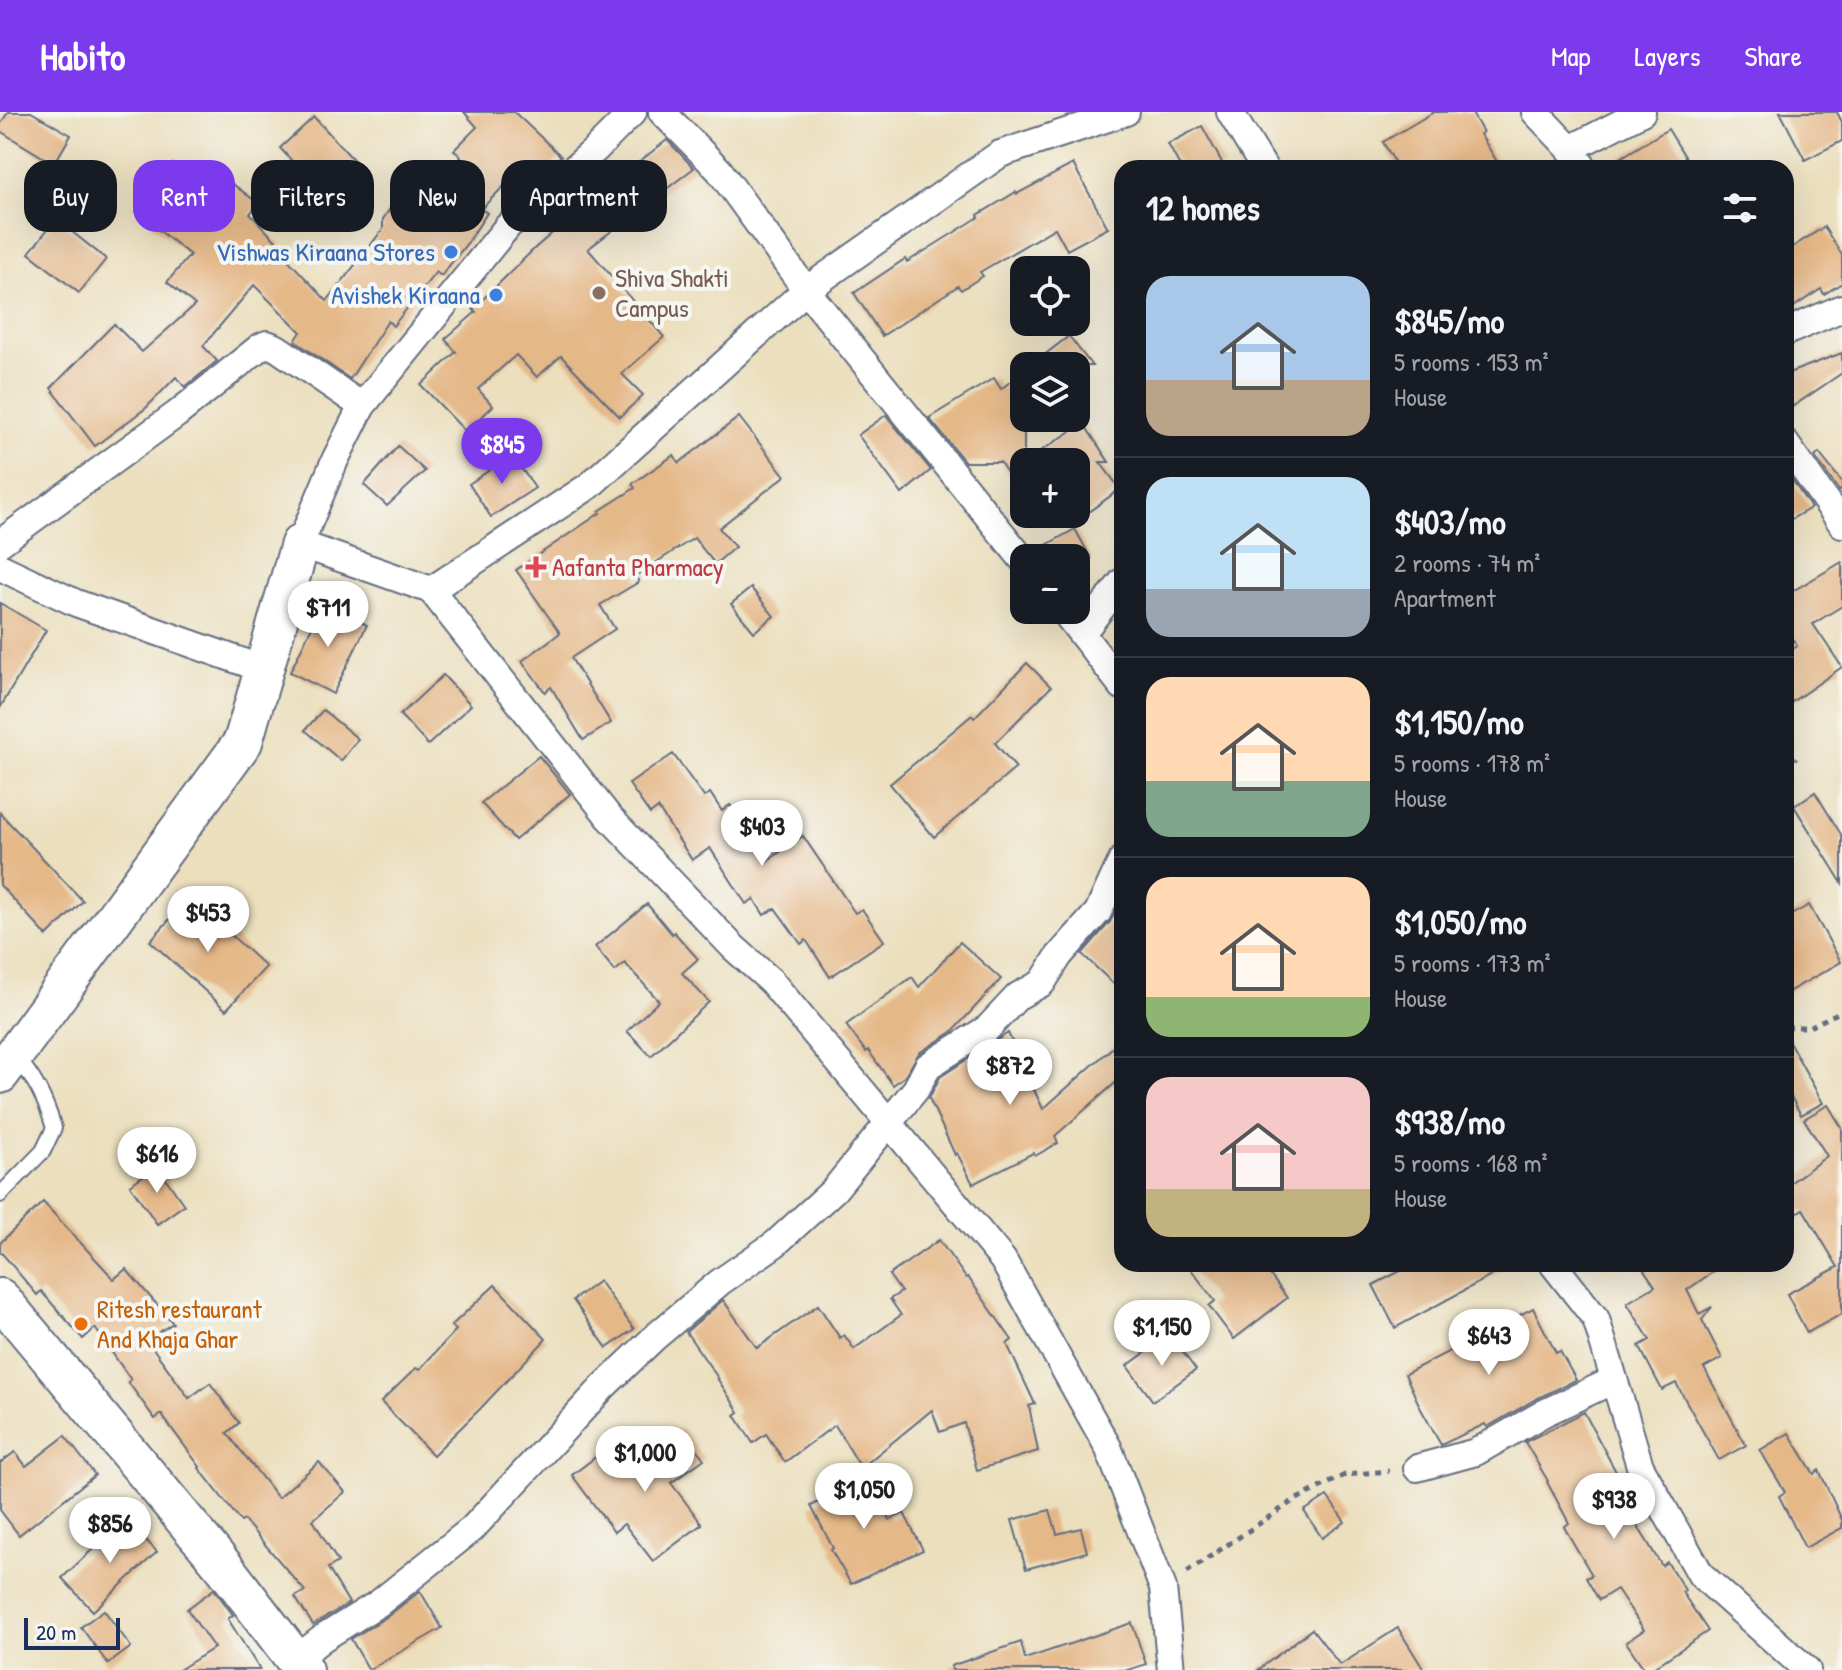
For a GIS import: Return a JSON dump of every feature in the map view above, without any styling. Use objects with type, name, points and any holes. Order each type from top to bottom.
[{"type":"main road","points":[[7,1064],[243,742],[300,544]]},
{"type":"main road","points":[[0,1298],[225,1568],[299,1665]]},
{"type":"street","points":[[633,112],[595,150],[508,226],[362,406],[335,460],[300,544],[431,590],[609,817],[733,947],[771,981],[1003,1260],[1108,1447],[1163,1588],[1171,1670]]},
{"type":"street","points":[[662,112],[719,170],[806,290],[1010,544]]},
{"type":"street","points":[[431,590],[589,486],[806,290],[1000,154],[1126,112]]},
{"type":"street","points":[[1230,112],[1259,160]]},
{"type":"street","points":[[1535,112],[1577,159],[1642,112]]},
{"type":"street","points":[[1794,329],[1842,308]]},
{"type":"street","points":[[0,543],[267,344],[362,406]]},
{"type":"street","points":[[1794,455],[1842,524]]},
{"type":"street","points":[[0,567],[76,603],[263,669]]},
{"type":"street","points":[[1082,633],[1114,592]]},
{"type":"street","points":[[1075,624],[1114,675]]},
{"type":"street","points":[[299,1665],[323,1638],[379,1603],[472,1529],[603,1387],[655,1337],[720,1282],[775,1244],[834,1190],[916,1089],[928,1066],[988,1028],[1018,996],[1042,983],[1059,956],[1098,912],[1114,877]]},
{"type":"street","points":[[1559,1272],[1596,1319],[1640,1466],[1701,1575],[1807,1670]]},
{"type":"street","points":[[1417,1468],[1476,1452],[1544,1413],[1614,1380]]},
{"type":"lane","points":[[0,1195],[43,1151],[54,1128],[46,1102],[33,1077],[7,1064]]},
{"type":"path","points":[[1794,1027],[1809,1027],[1842,1011]]},
{"type":"path","points":[[1163,1588],[1293,1501],[1345,1475],[1417,1468]]},
{"type":"building","points":[[8,112],[31,112],[71,135],[56,160],[47,160],[0,131]]},
{"type":"building","points":[[464,112],[514,112],[561,156],[557,160],[501,160],[501,189],[485,205],[485,160],[459,160],[461,157],[454,150],[477,127]]},
{"type":"building","points":[[1434,112],[1471,112],[1496,160],[1393,160],[1383,142]]},
{"type":"building","points":[[1780,112],[1837,112],[1842,122],[1842,141],[1805,160]]},
{"type":"building","points":[[314,117],[354,160],[291,160],[280,148]]},
{"type":"building","points":[[1202,126],[1221,160],[1177,160],[1168,144]]},
{"type":"building","points":[[1668,129],[1687,160],[1617,160]]},
{"type":"building","points":[[667,140],[694,168],[667,189],[667,160],[641,160]]},
{"type":"building","points":[[1073,164],[1108,228],[1067,250],[1055,228],[980,272],[983,276],[961,290],[958,286],[882,336],[854,293],[1016,192]]},
{"type":"building","points":[[235,186],[251,198],[251,232],[267,232],[280,245],[277,248],[327,301],[383,229],[383,219],[390,209],[390,232],[475,232],[441,276],[436,272],[393,326],[388,321],[350,379],[295,341],[301,332],[254,285],[203,346],[217,361],[185,387],[176,377],[146,408],[95,446],[51,388],[114,324],[142,352],[195,305],[167,282],[190,255],[161,232],[235,232]]},
{"type":"building","points":[[1824,227],[1842,255],[1842,283],[1824,294],[1821,289],[1794,307],[1794,246]]},
{"type":"building","points":[[46,232],[72,232],[106,259],[79,293],[29,253]]},
{"type":"building","points":[[553,232],[610,232],[588,249],[664,337],[622,374],[643,395],[620,417],[561,356],[537,377],[516,355],[478,389],[493,406],[466,432],[421,385],[456,352],[445,339],[476,312],[473,309]]},
{"type":"building","points":[[1069,336],[1081,352],[1048,352]]},
{"type":"building","points":[[1842,353],[1842,373],[1794,406],[1794,371]]},
{"type":"building","points":[[994,378],[1001,389],[1010,382],[1010,432],[1024,432],[1024,448],[1010,448],[1010,477],[1000,462],[965,462],[929,418]]},
{"type":"building","points":[[886,415],[931,470],[902,494],[858,435]]},
{"type":"building","points":[[739,417],[785,476],[719,528],[735,547],[715,564],[694,538],[635,576],[639,582],[600,605],[615,629],[571,658],[611,723],[583,740],[551,687],[545,692],[522,661],[560,633],[516,570],[635,488],[632,484],[674,455],[679,463]]},
{"type":"building","points":[[1070,432],[1089,432],[1109,462],[1100,462],[1114,481],[1114,493],[1090,511],[1090,448],[1045,448]]},
{"type":"building","points":[[398,446],[425,471],[387,506],[364,485]]},
{"type":"building","points":[[1819,453],[1842,482],[1842,490],[1839,491],[1815,457]]},
{"type":"building","points":[[512,455],[535,488],[491,517],[469,484]]},
{"type":"building","points":[[1794,483],[1811,508],[1794,518]]},
{"type":"building","points":[[1075,529],[1083,544],[1048,544]]},
{"type":"building","points":[[1842,562],[1842,606],[1813,624],[1842,667],[1794,700],[1794,648],[1797,646],[1794,642],[1794,590]]},
{"type":"building","points":[[751,588],[774,616],[754,632],[731,604]]},
{"type":"building","points":[[0,603],[46,630],[0,708]]},
{"type":"building","points":[[323,604],[367,625],[333,694],[290,672]]},
{"type":"building","points":[[1027,663],[1051,687],[995,743],[1016,768],[934,837],[890,784],[972,715],[974,718]]},
{"type":"building","points":[[443,675],[471,705],[428,745],[400,715]]},
{"type":"building","points":[[323,710],[358,739],[341,761],[305,730]]},
{"type":"building","points":[[673,754],[704,797],[710,793],[722,811],[730,805],[767,861],[803,836],[855,913],[862,909],[884,941],[830,977],[806,940],[801,944],[775,908],[764,915],[754,899],[746,904],[710,848],[692,860],[658,808],[650,814],[629,784]]},
{"type":"building","points":[[539,756],[570,794],[515,840],[481,803]]},
{"type":"building","points":[[1815,792],[1842,836],[1842,883],[1794,806]]},
{"type":"building","points":[[0,813],[83,901],[47,936],[0,885]]},
{"type":"building","points":[[190,897],[266,967],[226,1010],[150,941]]},
{"type":"building","points":[[647,904],[698,959],[682,973],[709,1002],[651,1056],[627,1031],[659,1001],[625,963],[615,971],[595,947]]},
{"type":"building","points":[[1809,905],[1841,962],[1794,988],[1794,913]]},
{"type":"building","points":[[1114,914],[1114,984],[1082,954]]},
{"type":"building","points":[[960,942],[1001,979],[952,1032],[919,1053],[905,1076],[893,1085],[846,1025],[912,977],[919,987]]},
{"type":"building","points":[[1008,1033],[1043,1109],[1114,1046],[1114,1084],[1055,1136],[1058,1143],[973,1184],[957,1153],[955,1155],[929,1098],[940,1077]]},
{"type":"building","points":[[1794,1050],[1823,1103],[1801,1115],[1794,1102]]},
{"type":"building","points":[[1828,1105],[1842,1128],[1842,1314],[1807,1333],[1787,1294],[1838,1267],[1803,1209],[1794,1215],[1794,1180],[1827,1156],[1804,1119]]},
{"type":"building","points":[[157,1166],[184,1205],[157,1224],[130,1185]]},
{"type":"building","points":[[43,1202],[114,1279],[126,1269],[173,1323],[147,1340],[189,1398],[210,1383],[239,1423],[227,1433],[278,1498],[319,1462],[345,1492],[313,1520],[338,1562],[328,1568],[349,1603],[313,1625],[295,1597],[305,1591],[244,1520],[241,1522],[161,1414],[155,1419],[95,1328],[83,1339],[41,1291],[37,1295],[0,1251],[0,1243]]},
{"type":"building","points":[[939,1240],[1012,1340],[1007,1344],[1035,1404],[1029,1406],[1038,1451],[977,1470],[964,1423],[940,1432],[932,1410],[861,1468],[835,1425],[785,1462],[766,1434],[753,1443],[735,1415],[739,1412],[686,1332],[723,1300],[757,1348],[818,1305],[840,1338],[844,1335],[854,1349],[901,1315],[890,1299],[901,1292],[889,1275]]},
{"type":"building","points":[[1193,1272],[1268,1272],[1287,1298],[1234,1339],[1209,1306],[1215,1301]]},
{"type":"building","points":[[1398,1272],[1498,1272],[1395,1328],[1373,1285]]},
{"type":"building","points":[[1645,1272],[1713,1272],[1687,1290],[1699,1314],[1712,1307],[1702,1320],[1722,1358],[1704,1368],[1746,1445],[1719,1460],[1676,1383],[1662,1390],[1639,1346],[1650,1340],[1627,1303],[1655,1286]]},
{"type":"building","points":[[599,1281],[634,1329],[607,1348],[573,1300]]},
{"type":"building","points":[[495,1285],[546,1339],[433,1455],[381,1402],[416,1368],[419,1370],[456,1330],[451,1326]]},
{"type":"building","points":[[1533,1308],[1556,1353],[1560,1351],[1576,1380],[1487,1427],[1485,1424],[1441,1445],[1405,1374]]},
{"type":"building","points":[[1170,1335],[1196,1370],[1153,1401],[1127,1366]]},
{"type":"building","points":[[1584,1412],[1623,1485],[1615,1489],[1662,1566],[1667,1562],[1685,1590],[1682,1592],[1708,1631],[1650,1670],[1645,1670],[1626,1642],[1644,1630],[1617,1589],[1599,1600],[1586,1578],[1592,1575],[1564,1527],[1569,1523],[1525,1442]]},
{"type":"building","points":[[681,1428],[704,1459],[671,1483],[702,1524],[653,1561],[624,1524],[614,1532],[572,1475],[605,1450],[622,1472]]},
{"type":"building","points":[[1789,1433],[1814,1474],[1819,1470],[1842,1520],[1842,1528],[1805,1548],[1779,1496],[1785,1492],[1760,1450]]},
{"type":"building","points":[[65,1436],[95,1475],[19,1535],[0,1510],[0,1463],[15,1452],[26,1466]]},
{"type":"building","points":[[868,1477],[890,1520],[904,1513],[923,1550],[851,1584],[811,1506]]},
{"type":"building","points":[[1327,1496],[1345,1522],[1322,1538],[1304,1511]]},
{"type":"building","points":[[1050,1510],[1057,1534],[1081,1528],[1087,1552],[1026,1569],[1012,1520]]},
{"type":"building","points":[[126,1518],[157,1552],[93,1611],[62,1578]]},
{"type":"building","points":[[214,1589],[233,1615],[228,1619],[260,1670],[179,1670],[214,1648],[187,1609]]},
{"type":"building","points":[[420,1591],[442,1628],[369,1670],[351,1639]]},
{"type":"building","points":[[104,1610],[131,1647],[108,1664],[81,1627]]},
{"type":"building","points":[[1132,1623],[1146,1664],[1128,1670],[952,1670],[951,1666],[1021,1642],[1025,1659]]},
{"type":"building","points":[[1398,1628],[1424,1670],[1258,1670],[1312,1629],[1340,1665]]},
{"type":"place","name":"Vishwas Kiraana Stores","points":[[451,252]]},
{"type":"place","name":"Shiva Shakti Campus","points":[[599,293]]},
{"type":"place","name":"Avishek Kiraana","points":[[496,295]]},
{"type":"place","name":"Aafanta Pharmacy","points":[[536,567]]},
{"type":"place","name":"Ritesh restaurant And Khaja Ghar","points":[[81,1324]]}]
